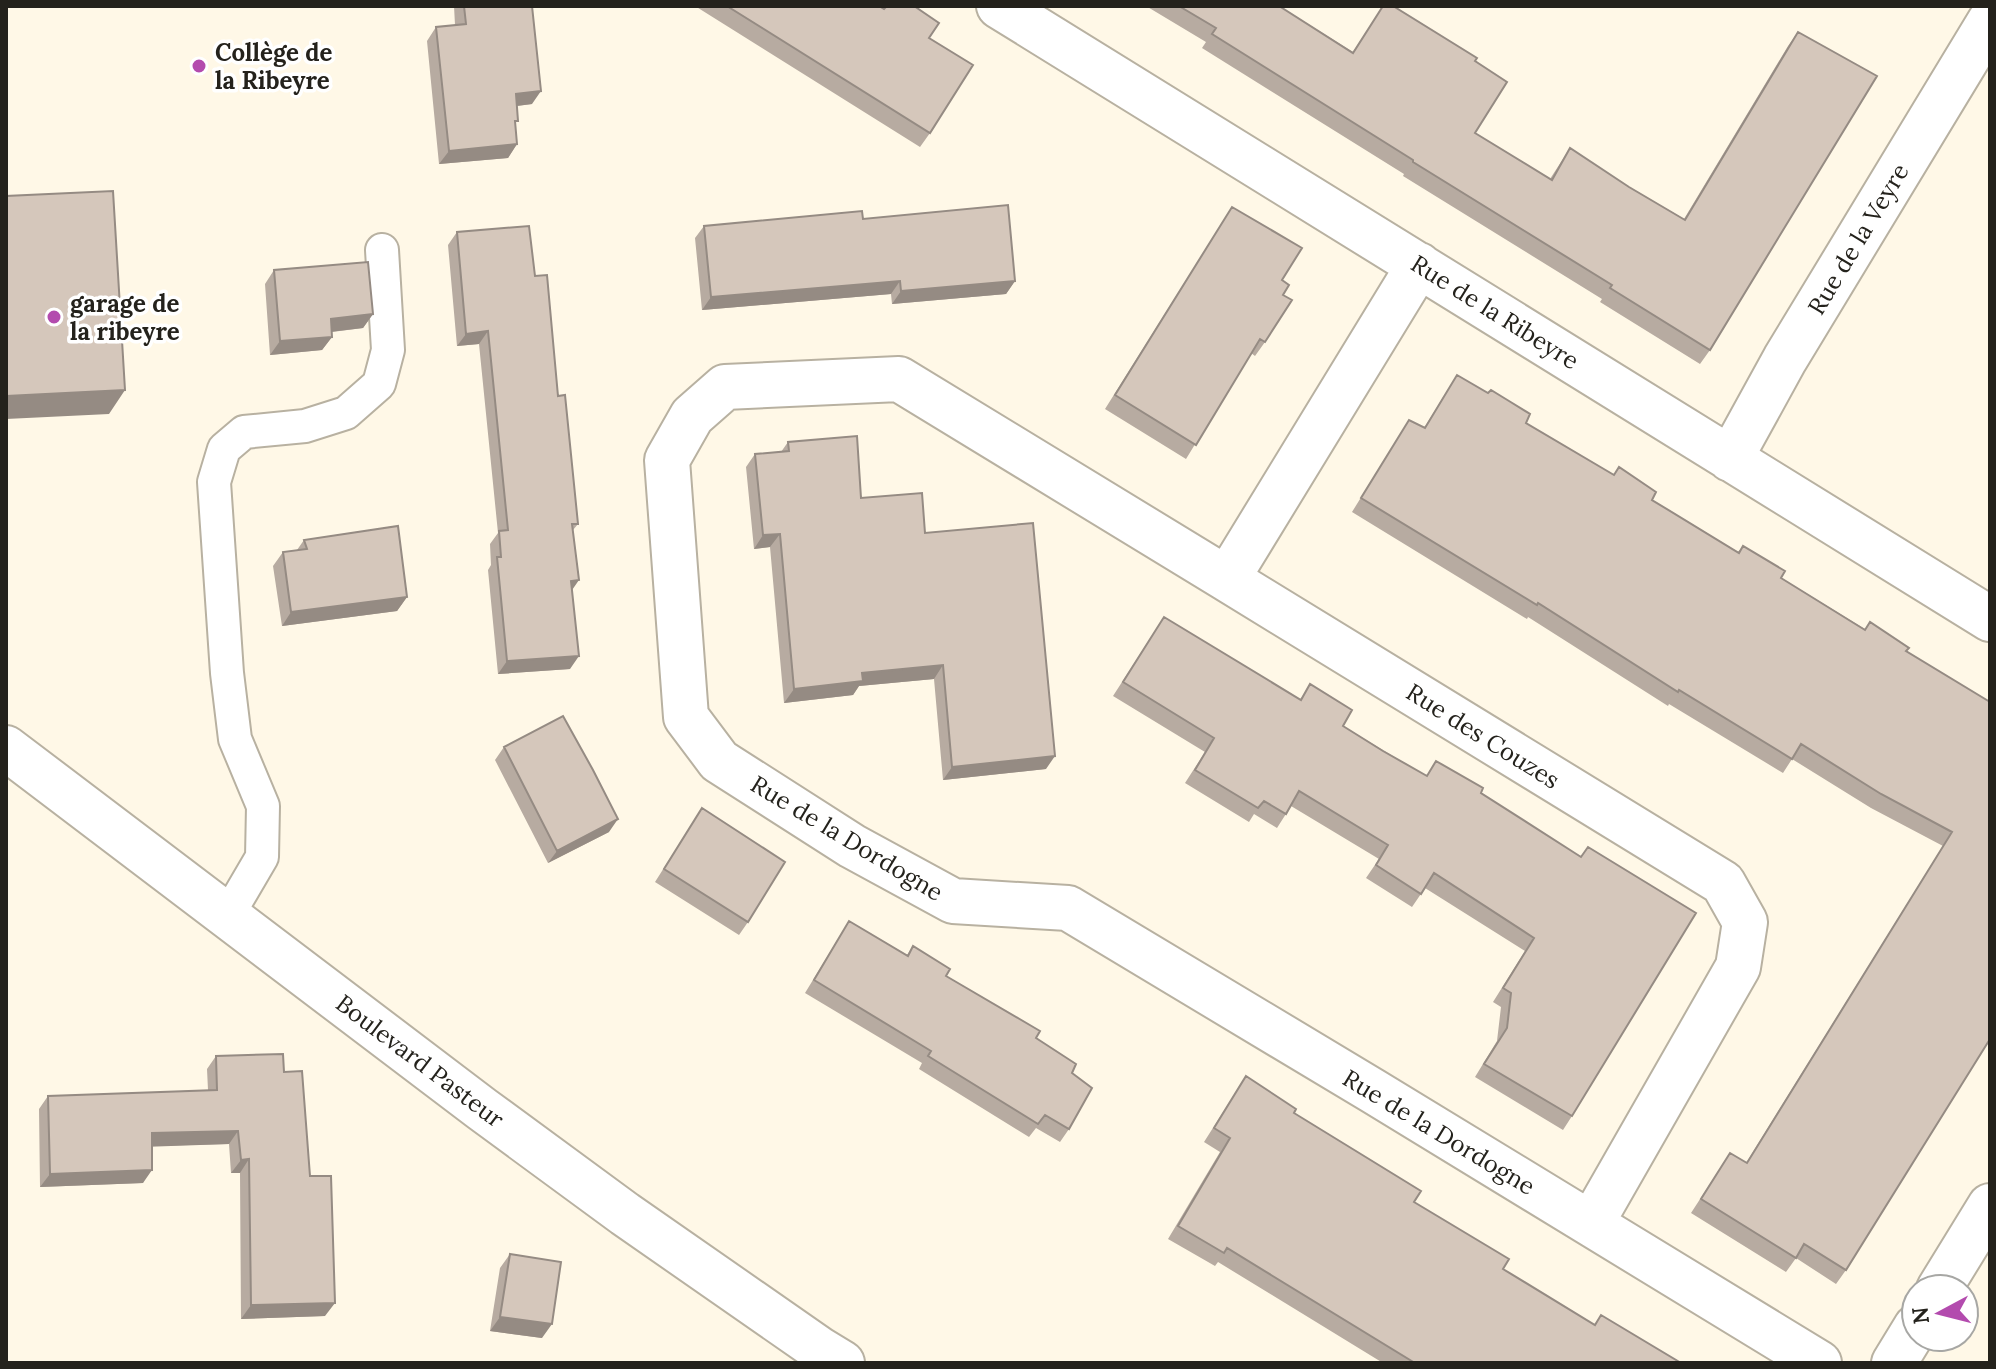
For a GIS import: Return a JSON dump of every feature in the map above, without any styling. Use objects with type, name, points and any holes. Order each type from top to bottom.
[{"type":"street","name":"Rue de la Ribeyre","points":[[999,6],[1990,619]]},
{"type":"street","name":"Rue de la Veyre","points":[[1730,459],[1785,359],[1990,21]]},
{"type":"street","points":[[1227,579],[1419,265]]},
{"type":"street","name":"Rue de la Dordogne","points":[[1227,579],[899,379],[725,387],[692,416],[667,460],[686,717],[719,761],[852,846],[953,901],[1068,908],[1819,1363]]},
{"type":"street","name":"Rue des Couzes","points":[[1227,579],[1723,883],[1745,922],[1738,967],[1591,1224]]},
{"type":"street","name":"Boulevard Pasteur","points":[[6,748],[482,1109],[625,1214],[842,1363]]},
{"type":"street","points":[[1949,1273],[1990,1206]]},
{"type":"lane","points":[[228,915],[262,857],[263,806],[235,739],[227,673],[214,482],[224,449],[244,432],[305,426],[346,413],[379,384],[388,350],[382,250]]},
{"type":"building","points":[[464,6],[532,6],[541,91],[516,94],[517,144],[449,151],[436,27],[466,24]]},
{"type":"building","points":[[727,6],[879,6],[884,9],[887,6],[914,6],[939,23],[929,38],[973,65],[930,133]]},
{"type":"building","points":[[1179,6],[1279,6],[1353,53],[1383,6],[1393,6],[1477,58],[1475,61],[1507,82],[1475,133],[1552,180],[1570,148],[1685,220],[1798,32],[1877,76],[1710,350],[1212,34],[1216,28]]},
{"type":"building","name":"garage de la ribeyre","points":[[113,191],[125,390],[6,396],[6,196]]},
{"type":"building","points":[[1008,205],[1015,281],[901,291],[900,281],[711,297],[704,226],[862,211],[863,219]]},
{"type":"building","points":[[1232,207],[1302,248],[1282,280],[1289,285],[1283,295],[1292,300],[1265,342],[1260,339],[1196,445],[1115,395]]},
{"type":"building","points":[[529,226],[535,276],[547,275],[558,396],[565,395],[578,524],[572,524],[579,580],[571,581],[579,656],[507,661],[497,557],[501,557],[499,531],[508,530],[488,331],[466,334],[457,232]]},
{"type":"building","points":[[368,262],[373,314],[331,319],[332,337],[280,341],[274,270]]},
{"type":"building","points":[[1457,375],[1488,393],[1491,390],[1530,414],[1526,423],[1614,475],[1619,467],[1656,492],[1652,500],[1739,553],[1743,546],[1785,571],[1781,578],[1865,630],[1870,622],[1909,648],[1906,651],[1990,702],[1990,1039],[1846,1270],[1804,1244],[1796,1258],[1701,1199],[1730,1153],[1747,1163],[1952,832],[1881,794],[1801,744],[1792,759],[1361,498],[1409,420],[1425,428]]},
{"type":"building","points":[[857,436],[861,498],[922,493],[925,533],[1033,523],[1055,756],[952,767],[943,665],[862,673],[863,681],[794,689],[780,534],[763,535],[755,454],[789,451],[788,442]]},
{"type":"building","points":[[398,526],[407,597],[291,612],[283,552],[307,549],[304,540]]},
{"type":"building","points":[[1164,617],[1301,700],[1310,684],[1352,710],[1343,726],[1383,751],[1427,776],[1436,761],[1483,788],[1481,793],[1581,857],[1588,847],[1696,913],[1572,1116],[1484,1064],[1507,1028],[1511,993],[1503,988],[1534,938],[1434,873],[1421,894],[1376,865],[1388,845],[1299,791],[1286,814],[1264,801],[1258,808],[1195,770],[1214,738],[1123,682]]},
{"type":"building","points":[[563,716],[618,819],[557,851],[504,747]]},
{"type":"building","points":[[702,808],[785,862],[748,922],[664,869]]},
{"type":"building","points":[[849,921],[908,956],[913,946],[950,969],[946,976],[1040,1031],[1036,1038],[1076,1064],[1072,1073],[1092,1088],[1069,1129],[1045,1115],[1038,1124],[928,1056],[931,1051],[814,980]]},
{"type":"building","points":[[283,1054],[284,1072],[302,1071],[310,1176],[331,1176],[335,1303],[251,1305],[249,1159],[241,1160],[238,1131],[152,1133],[152,1170],[50,1174],[48,1096],[217,1090],[216,1056]]},
{"type":"building","points":[[1246,1076],[1296,1109],[1294,1113],[1421,1191],[1414,1202],[1509,1259],[1503,1269],[1595,1325],[1601,1315],[1681,1363],[1415,1363],[1227,1248],[1224,1253],[1178,1226],[1230,1138],[1214,1128]]},
{"type":"building","points":[[510,1254],[561,1262],[552,1324],[500,1317]]},
{"type":"place","name":"Collège de la Ribeyre","points":[[199,66]]},
{"type":"place","name":"garage de la ribeyre","points":[[54,317]]}]
